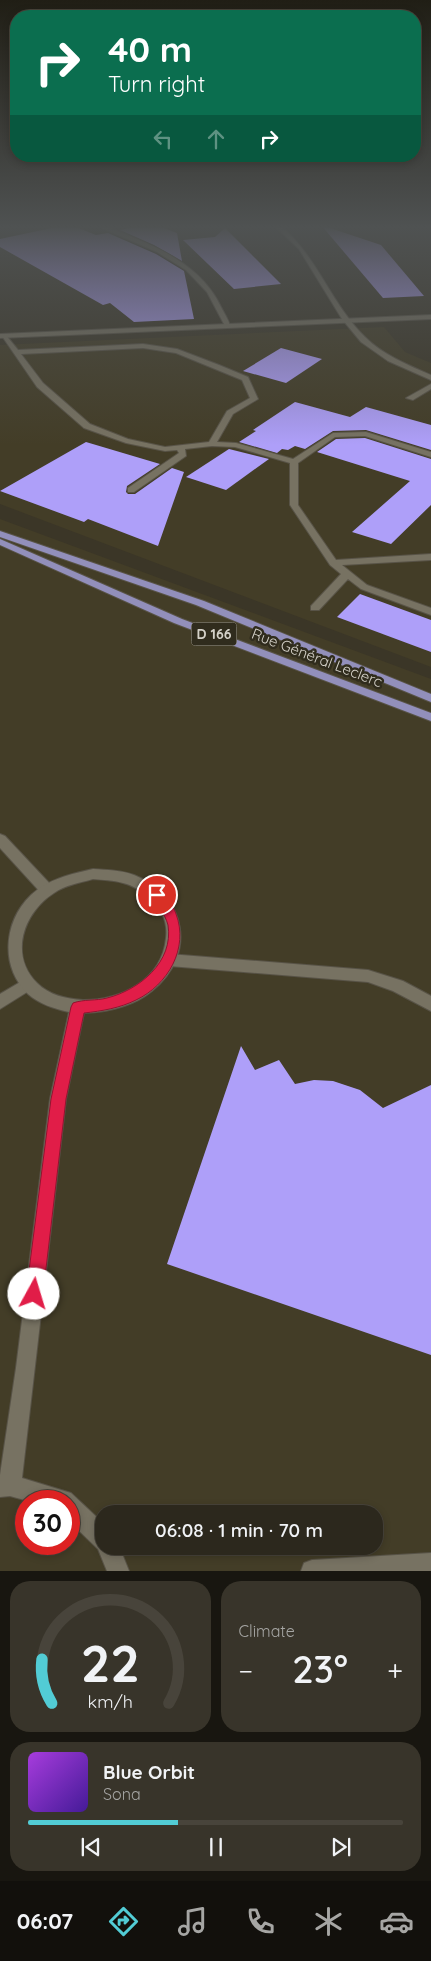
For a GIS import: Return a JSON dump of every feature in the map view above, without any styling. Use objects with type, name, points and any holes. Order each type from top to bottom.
[{"type":"main road","name":"Rue Général Leclerc","points":[[0,534],[200,603],[431,698]]},
{"type":"main road","name":"Rue Général Leclerc","points":[[0,542],[178,621],[431,717]]},
{"type":"street","points":[[214,298],[228,326]]},
{"type":"street","points":[[333,298],[346,320],[371,347],[431,378]]},
{"type":"street","points":[[2,336],[431,317]]},
{"type":"street","points":[[2,336],[40,385],[87,426],[126,442],[165,449],[212,444],[236,444],[294,462]]},
{"type":"street","points":[[16,352],[143,346],[177,351],[245,379],[254,398],[230,413],[212,444]]},
{"type":"street","points":[[410,398],[431,386]]},
{"type":"street","points":[[294,462],[333,435],[366,434],[431,455]]},
{"type":"street","points":[[130,490],[183,454],[180,447]]},
{"type":"street","points":[[294,462],[294,505],[333,563],[364,587],[431,612]]},
{"type":"street","points":[[333,563],[431,557]]},
{"type":"street","points":[[315,608],[347,574]]},
{"type":"street","points":[[0,839],[47,890]]},
{"type":"street","points":[[93,874],[117,876],[139,883],[157,895],[168,909],[174,925],[174,943],[169,960],[154,980],[132,996],[106,1005],[78,1007],[58,1003],[41,995],[27,984],[16,965],[12,944],[17,924],[29,905],[47,890],[69,879],[93,874]]},
{"type":"street","points":[[169,960],[368,976],[398,986],[431,1004]]},
{"type":"street","points":[[0,1002],[27,984]]},
{"type":"street","points":[[23,1490],[5,1485],[26,1368],[58,1099],[78,1007]]},
{"type":"street","points":[[80,1517],[95,1531]]},
{"type":"street","points":[[112,1555],[118,1571]]},
{"type":"street","points":[[312,1571],[431,1564]]},
{"type":"shaded area","points":[[384,327],[405,352],[431,363],[431,667],[0,504],[0,345]]},
{"type":"shaded area","points":[[0,519],[431,679],[431,1571],[0,1571]]},
{"type":"building","points":[[91,298],[190,298],[194,319],[134,322],[110,303],[103,305]]},
{"type":"building","points":[[281,348],[322,359],[286,383],[243,371]]},
{"type":"building","points":[[295,402],[350,417],[366,407],[431,425],[431,450],[366,430],[333,431],[305,449],[295,446],[288,450],[282,449],[277,453],[239,442],[256,431],[253,430]]},
{"type":"building","points":[[365,438],[431,459],[431,505],[391,544],[352,532],[410,481],[317,452],[336,439]]},
{"type":"building","points":[[86,442],[160,464],[127,486],[126,492],[128,494],[135,494],[172,468],[184,472],[158,546],[88,519],[84,522],[0,491]]},
{"type":"building","points":[[229,449],[269,459],[226,490],[186,477]]},
{"type":"building","points":[[360,594],[431,620],[431,652],[337,617]]},
{"type":"building","points":[[241,1046],[255,1070],[279,1060],[295,1084],[314,1080],[333,1081],[360,1090],[383,1108],[431,1085],[431,1355],[167,1264]]},
{"type":"route","points":[[34,1294],[58,1099],[78,1007],[106,1005],[132,996],[154,980],[169,960],[174,943],[174,925],[168,909],[157,895]]}]
